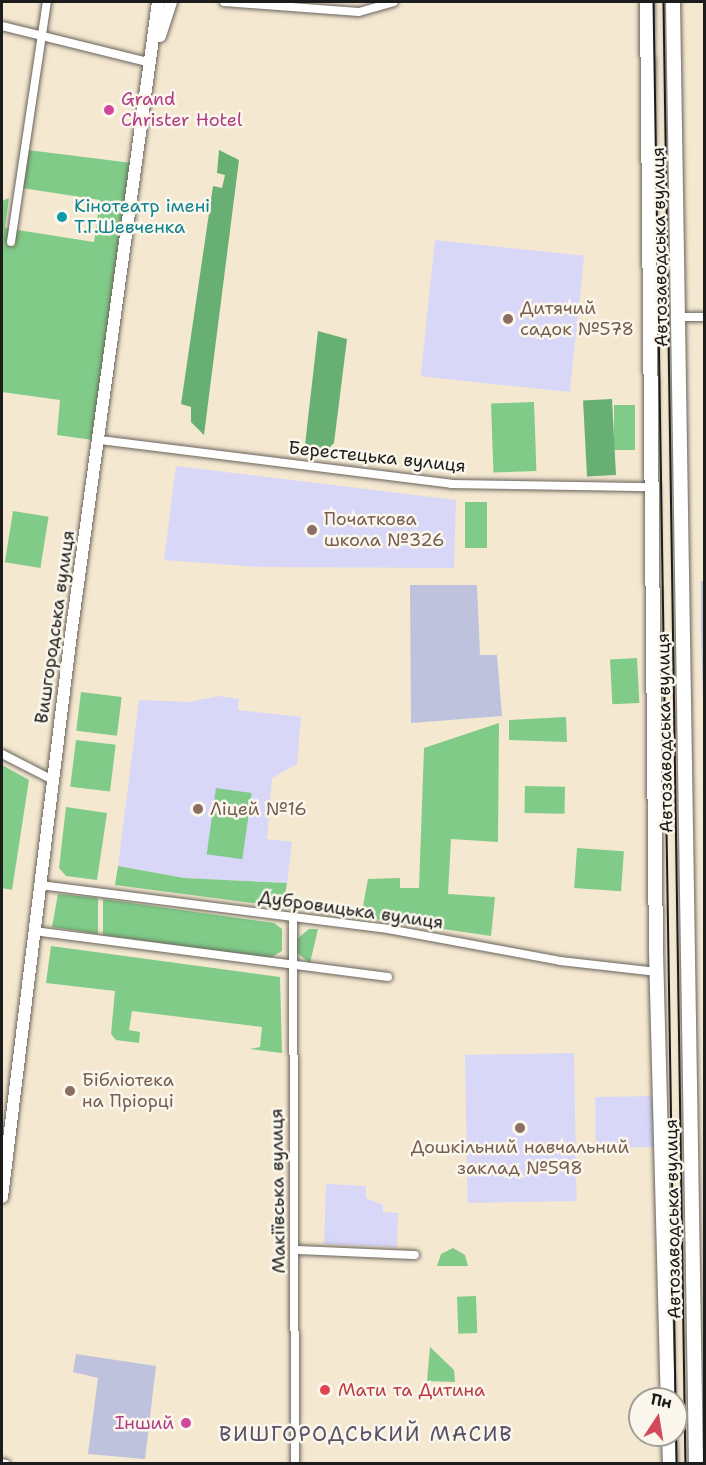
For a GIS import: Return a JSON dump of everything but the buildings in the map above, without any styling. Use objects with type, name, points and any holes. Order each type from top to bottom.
[{"type":"main road","name":"Вишгородська вулиця","points":[[2,1197],[53,780],[159,2]]},
{"type":"main road","name":"Вишгородська вулиця","points":[[151,63],[171,2]]},
{"type":"main road","name":"Автозаводська вулиця","points":[[647,2],[657,972],[668,1387]]},
{"type":"main road","name":"Автозаводська вулиця","points":[[673,2],[696,1464]]},
{"type":"main road","points":[[669,1447],[670,1464]]},
{"type":"street","points":[[11,242],[47,2]]},
{"type":"street","points":[[224,2],[359,12],[393,2]]},
{"type":"street","points":[[2,26],[151,63]]},
{"type":"street","points":[[679,317],[705,317]]},
{"type":"street","name":"Берестецька вулиця","points":[[100,440],[451,484],[652,487]]},
{"type":"street","points":[[2,754],[53,780]]},
{"type":"street","name":"Дубровицька вулиця","points":[[40,885],[293,917],[657,972]]},
{"type":"street","name":"Макіївська вулиця","points":[[293,917],[295,1464]]},
{"type":"street","points":[[34,931],[388,977]]},
{"type":"street","points":[[296,1250],[415,1255]]},
{"type":"shaded area","name":"Дитячий садок №578","points":[[435,240],[584,256],[570,392],[421,376]]},
{"type":"shaded area","name":"Початкова школа №326","points":[[176,466],[456,500],[454,568],[260,567],[164,560]]},
{"type":"shaded area","points":[[701,581],[704,581],[704,741],[701,628]]},
{"type":"shaded area","points":[[410,585],[477,585],[480,655],[497,655],[502,716],[411,723]]},
{"type":"shaded area","name":"Ліцей №16","points":[[219,696],[239,699],[238,710],[301,717],[297,764],[272,778],[267,839],[292,842],[287,883],[184,878],[118,866],[139,700],[189,702]]},
{"type":"shaded area","name":"Дошкільний навчальний заклад №598","points":[[574,1053],[577,1201],[468,1203],[465,1055]]},
{"type":"shaded area","points":[[655,1096],[656,1147],[596,1148],[595,1097]]},
{"type":"shaded area","points":[[326,1184],[366,1186],[366,1198],[383,1205],[383,1212],[398,1213],[397,1247],[324,1244]]},
{"type":"shaded area","points":[[76,1354],[156,1366],[145,1459],[88,1454],[98,1378],[73,1372]]},
{"type":"green space","points":[[28,150],[132,163],[93,440],[57,435],[60,400],[2,392],[2,201],[9,198],[5,228],[94,242],[100,200],[22,188]]},
{"type":"green space","points":[[219,150],[239,160],[204,435],[191,422],[191,407],[181,404],[213,186],[222,188],[225,175],[217,173]]},
{"type":"green space","points":[[318,331],[347,339],[334,443],[326,451],[305,445]]},
{"type":"green space","points":[[612,399],[616,475],[587,476],[583,401]]},
{"type":"green space","points":[[534,402],[536,471],[493,472],[491,404]]},
{"type":"green space","points":[[614,405],[635,405],[635,450],[614,450]]},
{"type":"green space","points":[[465,502],[487,502],[487,548],[465,548]]},
{"type":"green space","points":[[13,511],[49,517],[40,568],[5,562]]},
{"type":"green space","points":[[637,658],[639,703],[612,704],[610,659]]},
{"type":"green space","points":[[81,692],[122,697],[117,736],[76,731]]},
{"type":"green space","points":[[566,717],[567,742],[509,740],[509,720]]},
{"type":"green space","points":[[499,723],[498,842],[451,839],[448,894],[495,897],[491,936],[361,917],[368,879],[400,878],[400,888],[419,888],[424,748]]},
{"type":"green space","points":[[76,740],[116,745],[110,792],[70,787]]},
{"type":"green space","points":[[2,765],[29,780],[12,890],[2,888]]},
{"type":"green space","points":[[525,786],[565,787],[565,814],[525,813]]},
{"type":"green space","points":[[216,788],[252,793],[242,859],[207,854]]},
{"type":"green space","points":[[66,807],[107,813],[97,880],[66,876],[59,868]]},
{"type":"green space","points":[[577,848],[624,851],[621,891],[574,888]]},
{"type":"green space","points":[[118,866],[184,878],[287,883],[283,907],[115,885]]},
{"type":"green space","points":[[58,894],[98,898],[98,934],[52,927]]},
{"type":"green space","points":[[103,899],[274,923],[282,929],[282,951],[270,958],[103,935]]},
{"type":"green space","points":[[309,929],[318,929],[310,963],[296,952],[297,939]]},
{"type":"green space","points":[[51,946],[280,977],[282,1053],[250,1049],[260,1047],[262,1027],[132,1011],[129,1030],[140,1032],[139,1043],[116,1040],[111,1034],[115,991],[46,983]]},
{"type":"green space","points":[[453,1248],[465,1255],[468,1266],[437,1266],[441,1254]]},
{"type":"green space","points":[[476,1296],[477,1333],[458,1334],[457,1297]]},
{"type":"green space","points":[[430,1347],[454,1370],[455,1382],[427,1381]]},
{"type":"tram line","points":[[654,2],[676,1387]]},
{"type":"tram line","points":[[664,2],[686,1464]]},
{"type":"tram line","points":[[677,1447],[677,1464]]},
{"type":"place","name":"Grand Christer Hotel","points":[[109,110]]},
{"type":"place","name":"Кінотеатр імені Т.Г.Шевченка","points":[[62,217]]},
{"type":"place","name":"Дитячий садок №578","points":[[508,319]]},
{"type":"place","name":"Початкова школа №326","points":[[312,530]]},
{"type":"place","name":"Ліцей №16","points":[[198,809]]},
{"type":"place","name":"Бібліотека на Пріорці","points":[[70,1091]]},
{"type":"place","name":"Дошкільний навчальний заклад №598","points":[[520,1128]]},
{"type":"place","name":"Мати та Дитина","points":[[325,1390]]},
{"type":"place","name":"Інший","points":[[186,1423]]},
{"type":"district","name":"ВИШГОРОДСЬКИЙ МАСИВ","points":[[366,1434]]}]
